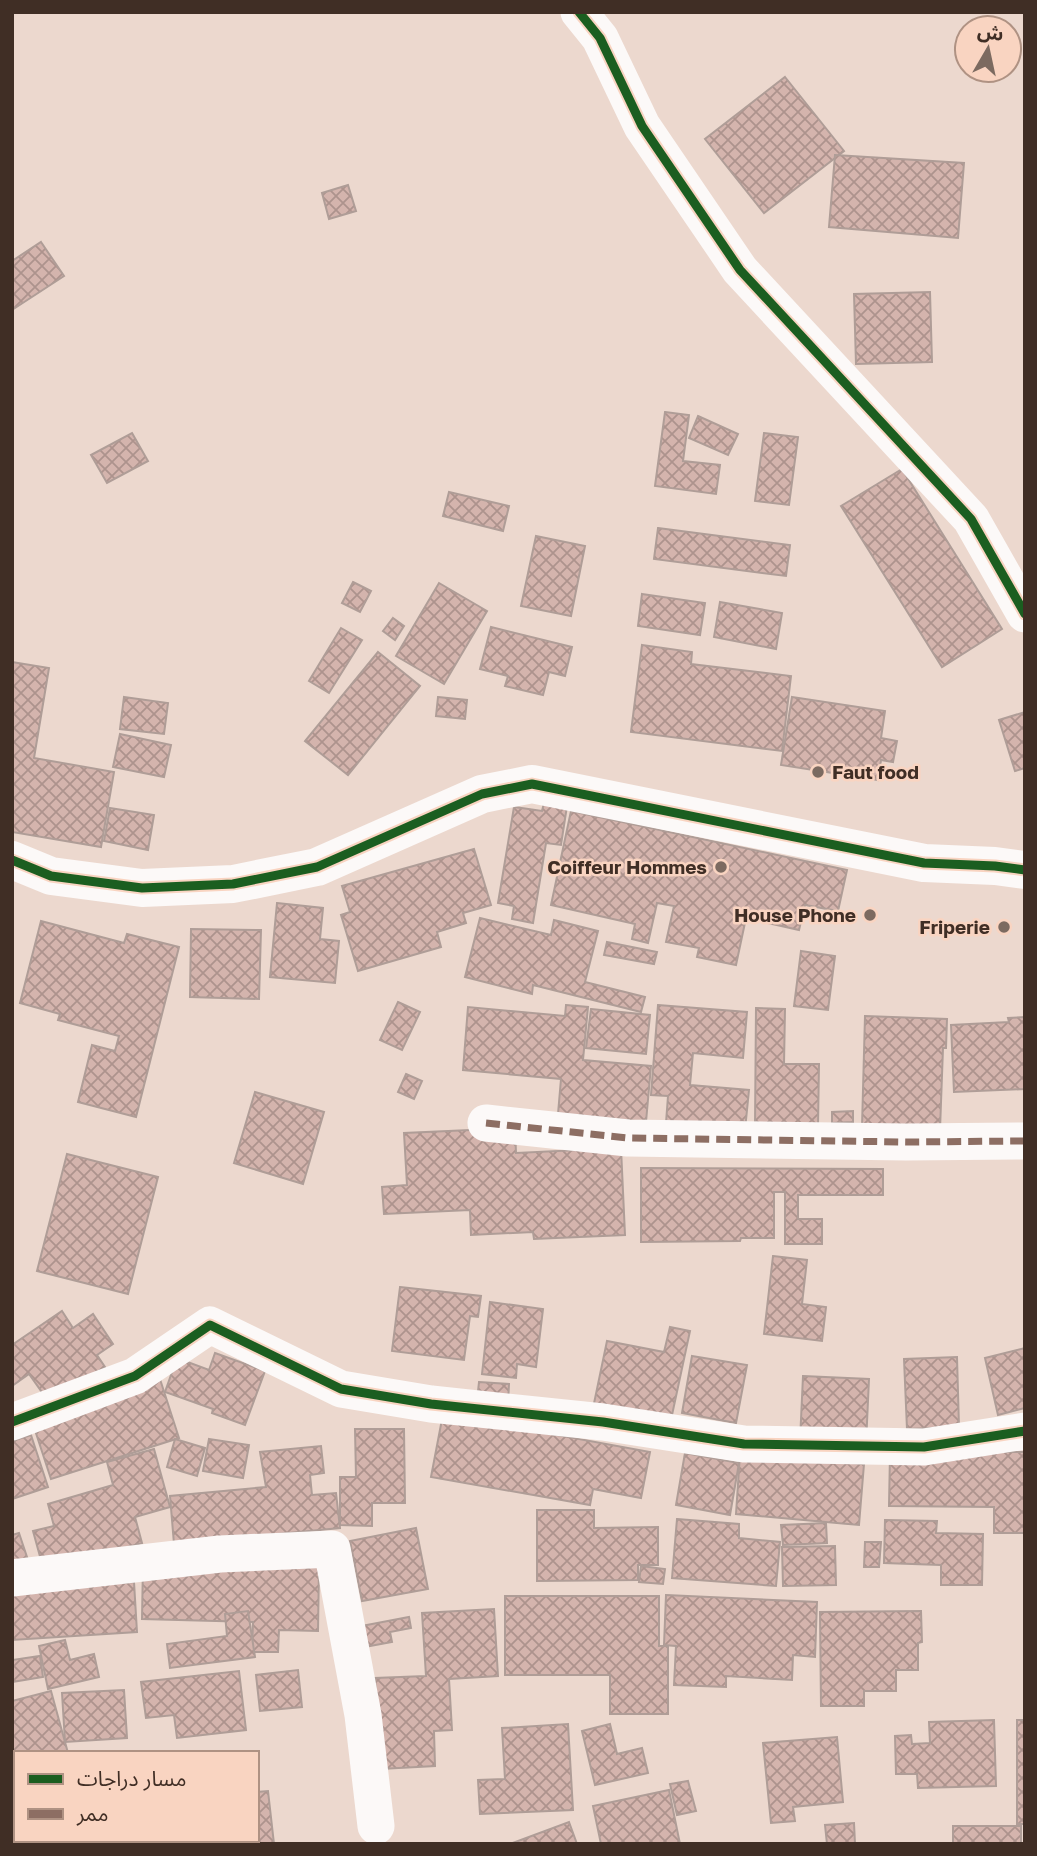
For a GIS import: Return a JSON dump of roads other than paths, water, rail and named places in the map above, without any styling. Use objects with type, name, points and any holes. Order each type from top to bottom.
[{"type":"street","points":[[579,12],[600,38],[642,125],[740,270],[971,519],[1025,614]]},
{"type":"street","points":[[12,860],[51,876],[142,888],[233,884],[317,867],[482,794],[532,784],[924,863],[1025,870]]},
{"type":"street","points":[[486,1123],[628,1138],[1025,1141]]},
{"type":"street","points":[[12,1422],[135,1376],[210,1325],[341,1390],[431,1404],[603,1422],[744,1444],[923,1447],[1025,1431]]},
{"type":"street","points":[[12,1578],[219,1554],[332,1549],[363,1715],[376,1826]]},
{"type":"place","name":"Faut food","points":[[818,772]]},
{"type":"place","name":"Coiffeur Hommes","points":[[721,867]]},
{"type":"place","name":"House Phone","points":[[870,915]]},
{"type":"place","name":"Friperie","points":[[1004,927]]}]
